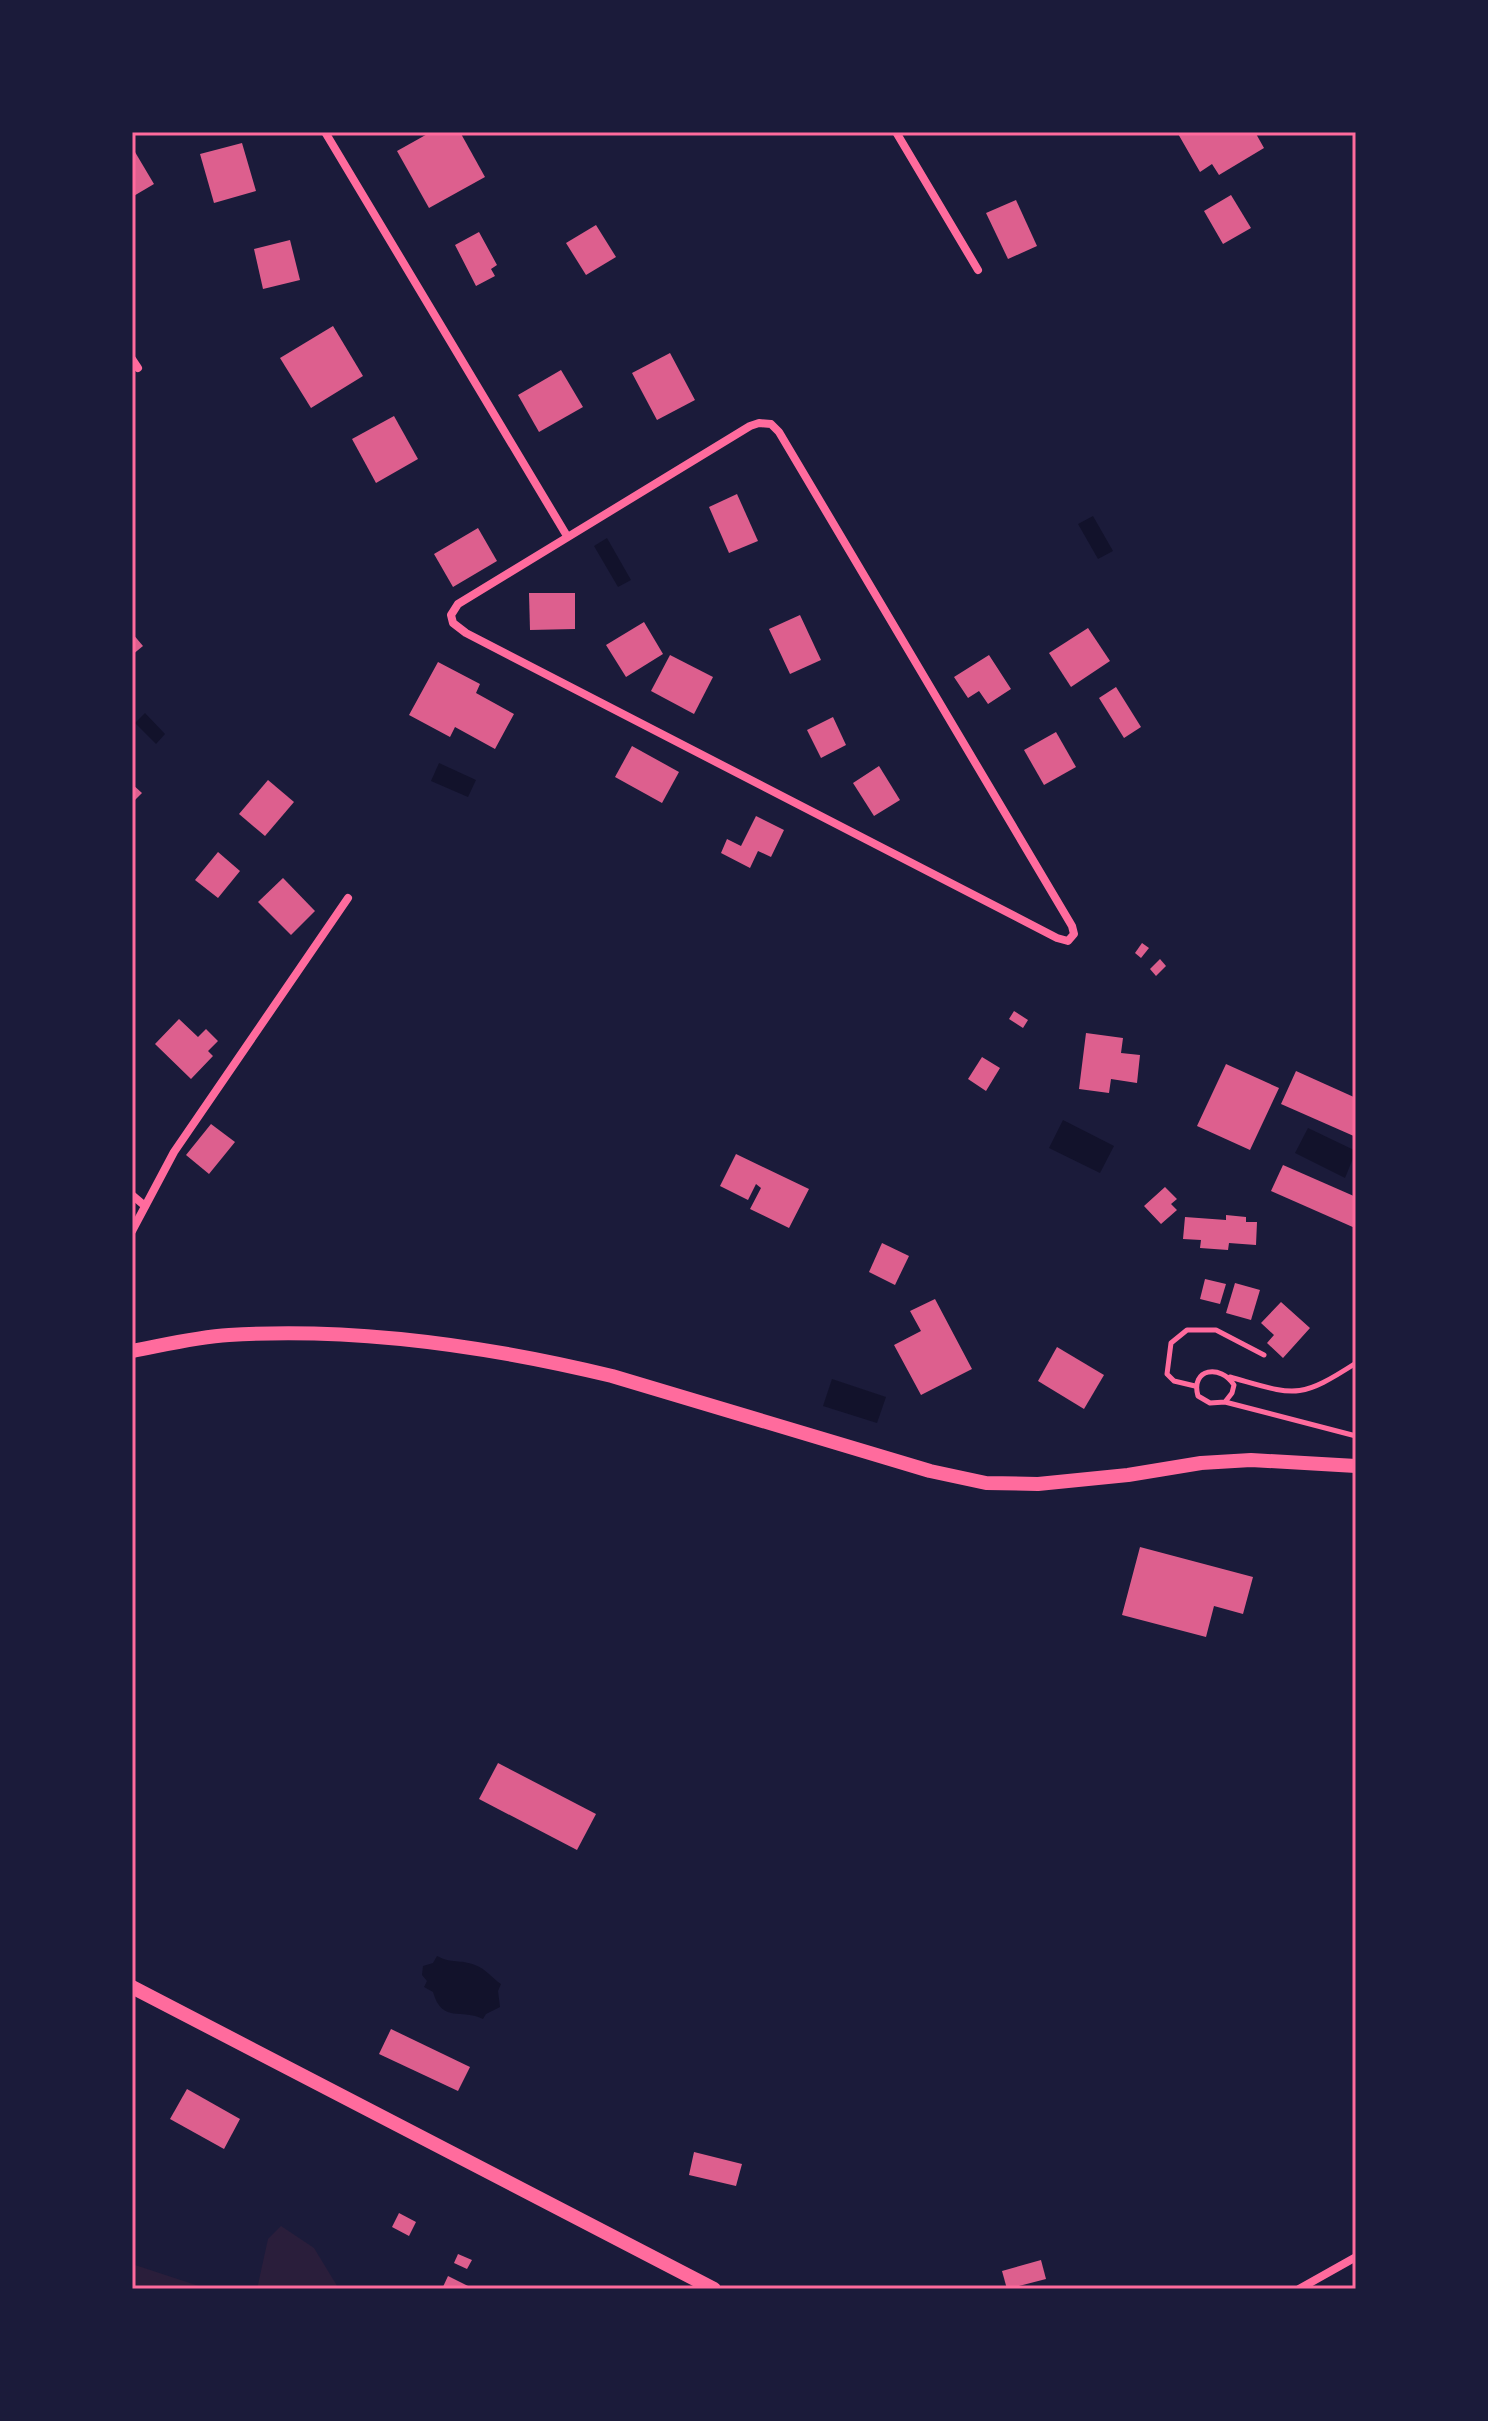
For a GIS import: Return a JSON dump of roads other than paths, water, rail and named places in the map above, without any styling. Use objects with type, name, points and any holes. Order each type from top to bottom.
[{"type":"street","points":[[325,132],[567,536]]},
{"type":"street","points":[[896,132],[978,270]]},
{"type":"street","points":[[132,359],[138,368]]},
{"type":"street","points":[[764,422],[773,426],[1072,926],[1072,938],[1068,941],[1057,938],[466,633],[453,623],[451,615],[456,606],[567,536],[750,426],[764,422]]},
{"type":"street","points":[[132,1231],[174,1152],[348,898]]},
{"type":"street","points":[[132,1195],[145,1206]]},
{"type":"street","points":[[132,1351],[189,1340],[245,1335],[366,1337],[469,1347],[612,1376],[930,1471],[996,1484],[1095,1479],[1234,1461],[1280,1460],[1356,1466]]},
{"type":"street","points":[[132,1987],[714,2289]]},
{"type":"street","points":[[1299,2289],[1356,2257]]},
{"type":"lane","points":[[1195,1386],[1174,1381],[1167,1374],[1171,1343],[1187,1330],[1216,1330],[1264,1355]]},
{"type":"lane","points":[[1356,1363],[1305,1391],[1288,1393],[1208,1370],[1200,1376],[1195,1386],[1198,1396],[1210,1403],[1225,1402],[1356,1436]]},
{"type":"lane","points":[[1225,1402],[1234,1385],[1229,1377]]}]
